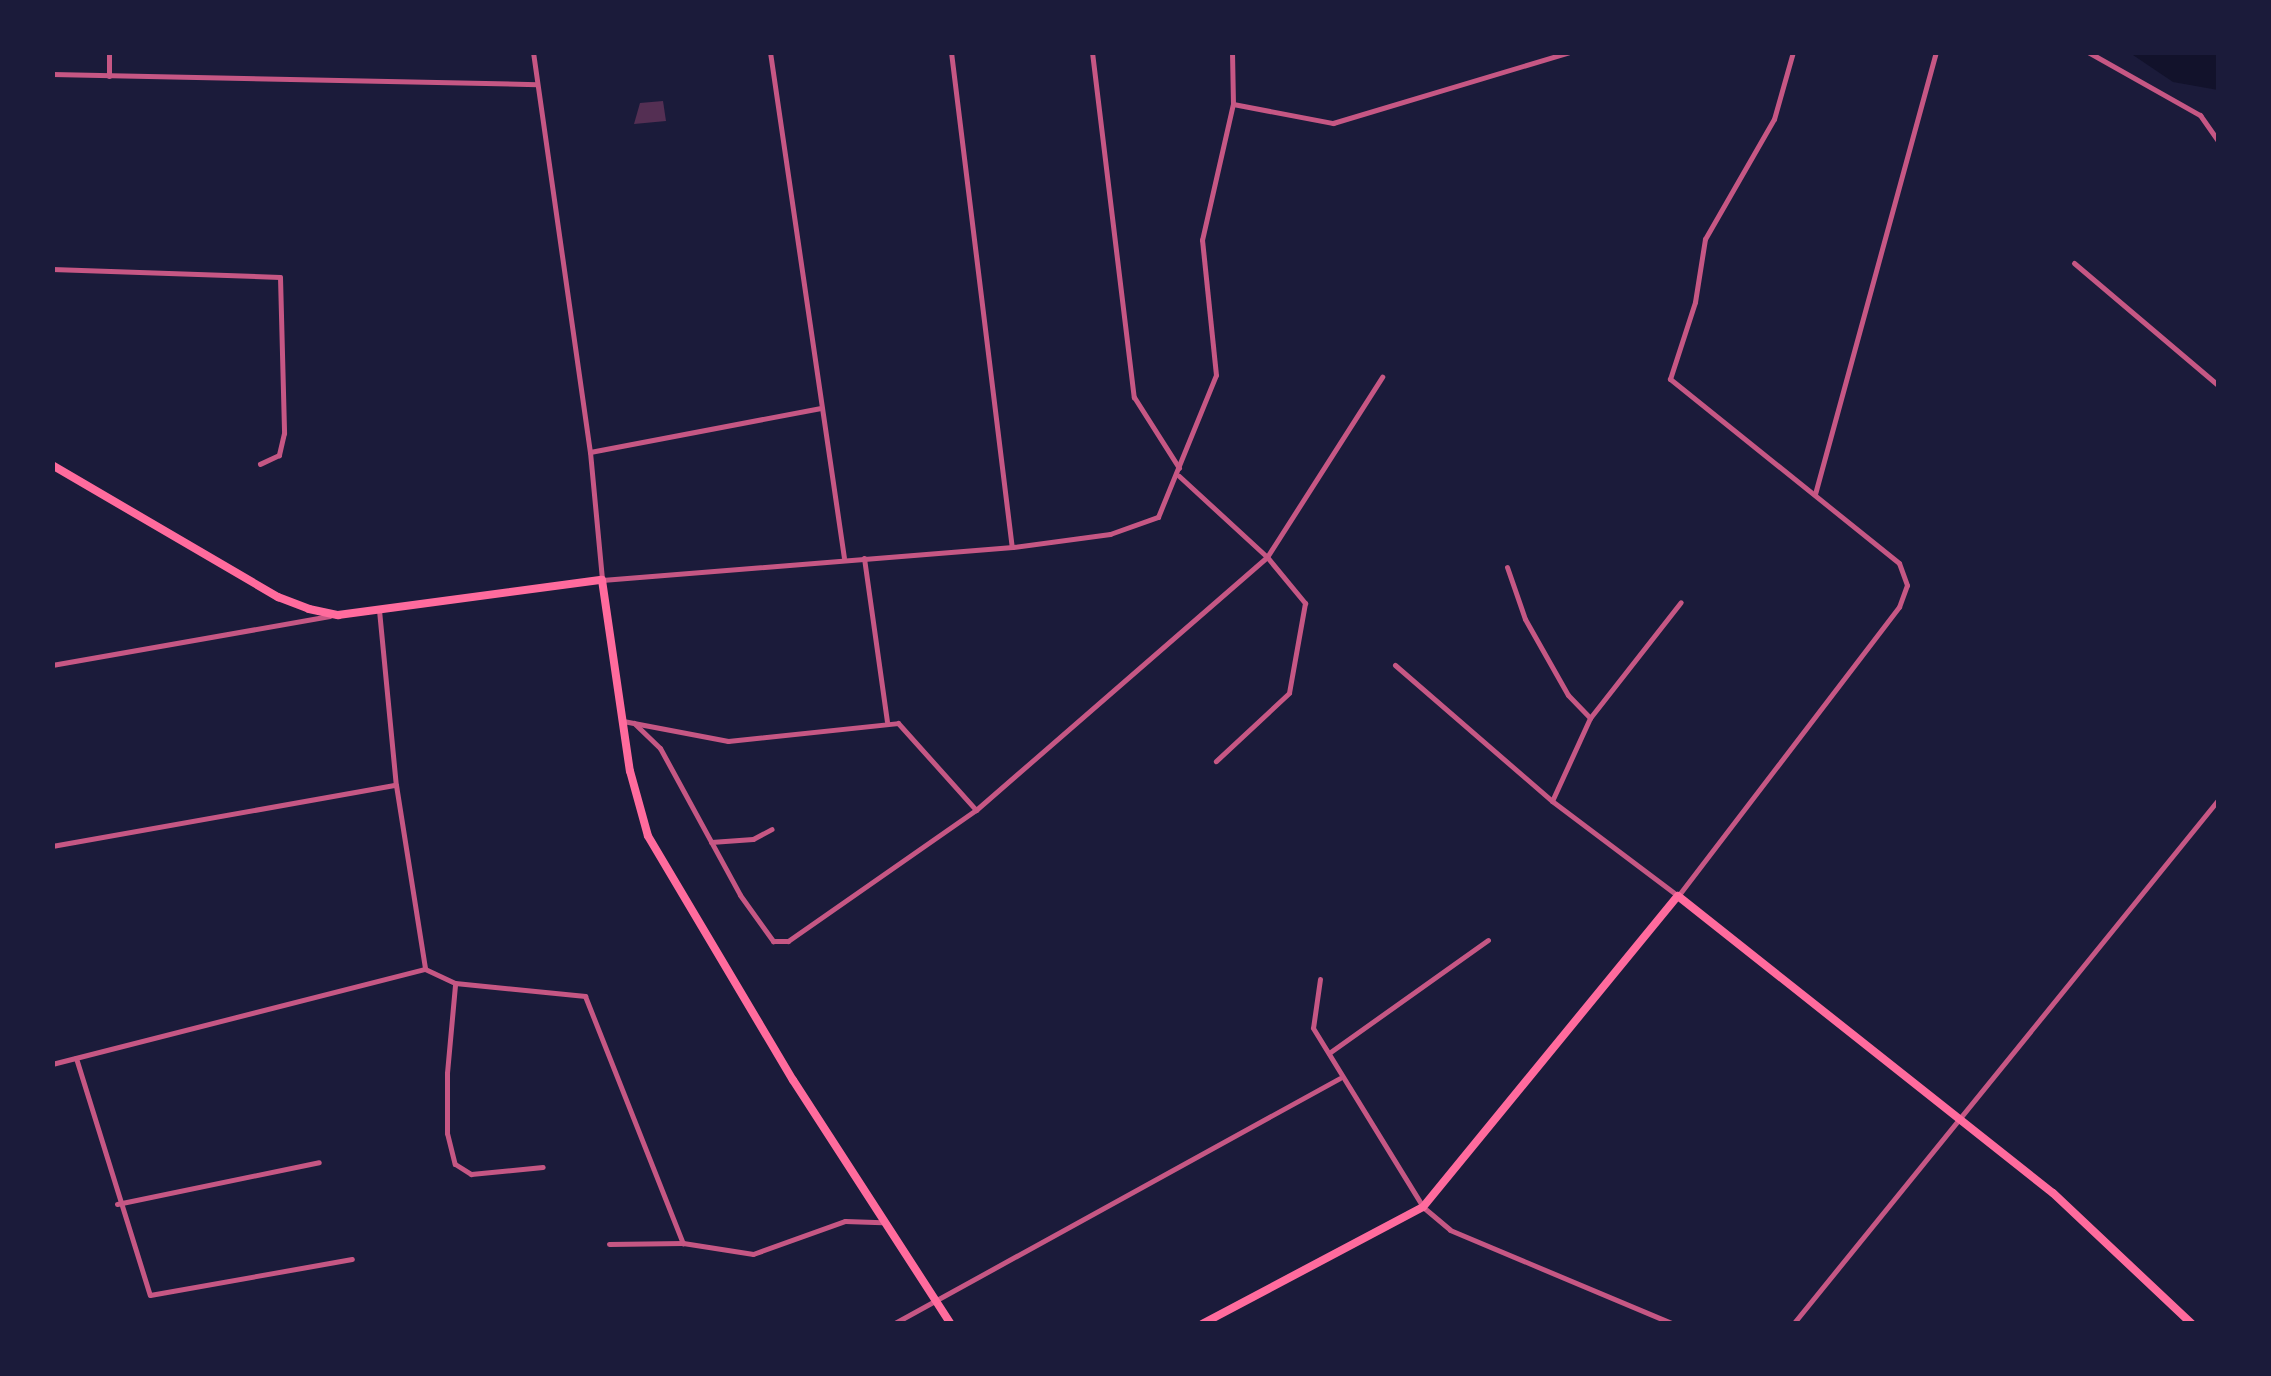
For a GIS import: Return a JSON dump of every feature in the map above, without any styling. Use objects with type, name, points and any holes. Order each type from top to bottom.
[{"type":"main road","points":[[52,465],[278,597],[338,615],[602,580],[634,793],[658,856],[882,1222],[951,1324]]},
{"type":"main road","points":[[1202,1324],[1423,1207],[1678,896],[2053,1193],[2192,1324]]},
{"type":"street","points":[[109,52],[109,76]]},
{"type":"street","points":[[533,52],[590,452],[602,580],[1012,546],[1110,534],[1158,516],[1216,375],[1202,240],[1233,104],[1232,52]]},
{"type":"street","points":[[770,52],[844,558]]},
{"type":"street","points":[[951,52],[1012,546]]},
{"type":"street","points":[[1092,52],[1134,397],[1179,472],[1268,557],[1305,603],[1289,693],[1216,762]]},
{"type":"street","points":[[1233,104],[1333,123],[1569,52]]},
{"type":"street","points":[[1395,665],[1552,802],[1678,896],[1899,607],[1907,585],[1899,563],[1670,378],[1695,302],[1705,238],[1774,118],[1793,52]]},
{"type":"street","points":[[1814,494],[1936,52]]},
{"type":"street","points":[[2088,52],[2200,115],[2218,141]]},
{"type":"street","points":[[52,74],[538,84]]},
{"type":"street","points":[[2074,263],[2218,385]]},
{"type":"street","points":[[52,270],[280,277],[284,433],[279,455],[260,464]]},
{"type":"street","points":[[634,723],[660,748],[710,842],[772,942],[783,944],[812,929],[976,810],[1268,557],[1382,377]]},
{"type":"street","points":[[590,452],[822,408]]},
{"type":"street","points":[[864,558],[887,721]]},
{"type":"street","points":[[1507,567],[1525,619],[1568,696],[1590,718]]},
{"type":"street","points":[[1552,802],[1590,718],[1681,602]]},
{"type":"street","points":[[378,609],[396,786],[425,969]]},
{"type":"street","points":[[52,665],[338,615]]},
{"type":"street","points":[[623,721],[728,741],[887,721],[913,735],[976,810]]},
{"type":"street","points":[[52,846],[396,786]]},
{"type":"street","points":[[1794,1324],[2218,800]]},
{"type":"street","points":[[710,842],[753,839],[772,828]]},
{"type":"street","points":[[1330,1053],[1488,940]]},
{"type":"street","points":[[52,1064],[425,969],[455,984],[588,1000],[682,1243]]},
{"type":"street","points":[[1320,978],[1311,1023],[1340,1078],[1423,1207],[1450,1230],[1674,1324]]},
{"type":"street","points":[[455,984],[447,1093],[455,1164],[471,1174],[543,1167]]},
{"type":"street","points":[[76,1058],[143,1284],[158,1298],[352,1259]]},
{"type":"street","points":[[894,1324],[1340,1078]]},
{"type":"street","points":[[117,1204],[318,1162]]},
{"type":"street","points":[[609,1244],[682,1243],[752,1254],[845,1221],[882,1222]]},
{"type":"shaded area","points":[[2130,53],[2218,53],[2218,90],[2173,82]]},
{"type":"building","points":[[663,101],[666,121],[634,124],[640,103]]}]
